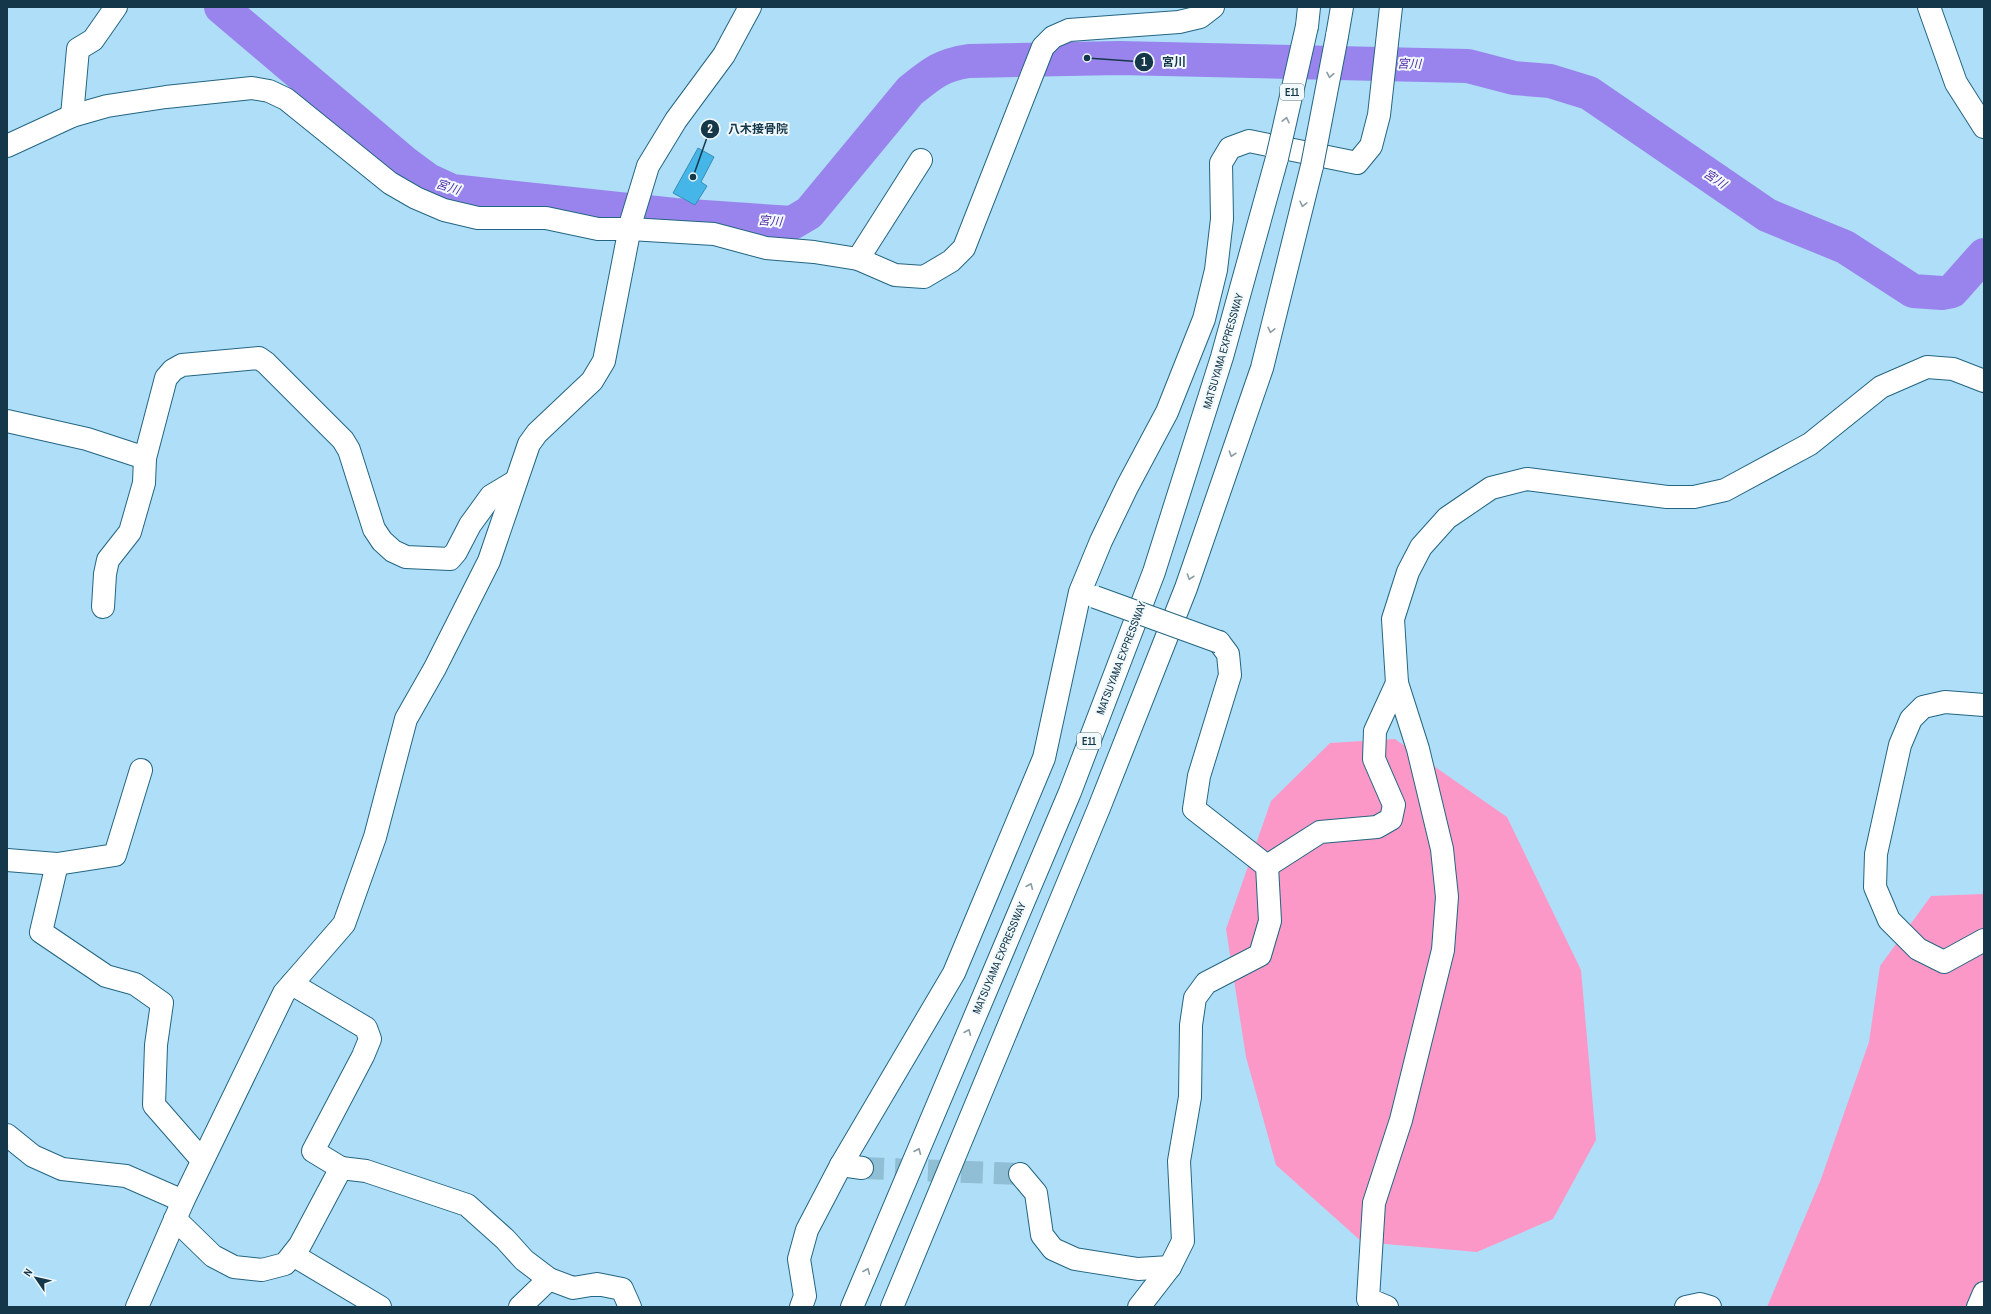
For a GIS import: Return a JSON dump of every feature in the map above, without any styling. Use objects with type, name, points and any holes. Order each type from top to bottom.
[{"type":"main road","points":[[72,116],[78,49],[93,40],[116,7]]},
{"type":"main road","points":[[137,1307],[202,1160],[284,993],[344,924],[374,837],[406,719],[489,561],[529,444],[537,433],[592,381],[604,361],[632,218],[648,166],[676,120],[724,55],[750,7]]},
{"type":"main road","points":[[7,146],[72,116],[107,106],[166,97],[252,88],[269,91],[286,100],[390,183],[416,198],[444,210],[478,218],[546,218],[598,229],[632,218],[714,234],[766,248],[814,252],[858,260],[895,275],[924,277],[951,262],[964,248],[1043,47],[1053,37],[1069,30],[1179,22],[1200,17],[1213,7]]},
{"type":"main road","points":[[892,1307],[1099,808],[1186,588],[1262,368],[1312,166],[1342,7]]},
{"type":"main road","points":[[801,1307],[805,1296],[799,1259],[808,1230],[851,1166],[957,966],[1044,758],[1101,541],[1127,487],[1168,412],[1204,319],[1216,270],[1221,226],[1221,163],[1230,148],[1249,141],[1357,163],[1371,146],[1379,115],[1391,7]]},
{"type":"main road","points":[[1929,7],[1956,83],[1984,127]]},
{"type":"main road","name":"MATSUYAMA EXPRESSWAY","points":[[852,1307],[1070,792],[1154,572],[1222,357],[1277,158],[1308,16]]},
{"type":"main road","points":[[858,260],[921,160]]},
{"type":"main road","points":[[103,607],[105,574],[108,560],[130,532],[144,483],[145,458],[166,378],[173,370],[182,366],[259,358],[266,363],[343,440],[349,450],[374,529],[382,541],[393,551],[406,557],[450,559],[456,552],[470,525],[491,496],[516,481]]},
{"type":"main road","points":[[1387,1307],[1368,1299],[1374,1203],[1401,1120],[1443,950],[1447,897],[1440,841],[1418,749],[1397,683],[1393,619],[1408,572],[1421,546],[1447,518],[1491,488],[1528,479],[1667,497],[1694,497],[1725,490],[1810,444],[1882,387],[1927,367],[1953,369],[1984,382]]},
{"type":"main road","points":[[7,421],[87,439],[145,458]]},
{"type":"main road","points":[[1088,595],[1218,642],[1228,654],[1230,674],[1199,776],[1194,809],[1267,866],[1270,921],[1260,955],[1206,983],[1195,998],[1191,1025],[1190,1097],[1179,1161],[1183,1241],[1170,1266],[1139,1307]]},
{"type":"main road","points":[[1267,866],[1320,832],[1377,827],[1391,819],[1394,805],[1374,758],[1374,731],[1397,683]]},
{"type":"main road","points":[[1984,705],[1944,702],[1922,708],[1911,719],[1900,745],[1878,847],[1875,887],[1889,920],[1918,949],[1944,962],[1984,940]]},
{"type":"main road","points":[[7,860],[57,864],[115,855],[141,770]]},
{"type":"main road","points":[[57,864],[41,932],[106,976],[135,984],[162,1003],[156,1045],[154,1105],[202,1160]]},
{"type":"main road","points":[[292,984],[366,1028],[370,1039],[363,1056],[313,1151],[341,1168],[366,1171],[467,1205],[524,1260],[549,1279],[573,1288],[598,1284],[622,1289],[630,1307]]},
{"type":"main road","points":[[7,1135],[33,1156],[62,1169],[126,1176],[179,1210],[213,1256],[234,1267],[262,1270],[285,1264],[300,1245],[341,1168]]},
{"type":"main road","points":[[1020,1174],[1036,1193],[1042,1235],[1053,1249],[1075,1259],[1138,1269],[1170,1266]]},
{"type":"main road","points":[[292,1255],[380,1307]]},
{"type":"main road","points":[[520,1307],[549,1279]]},
{"type":"main road","points":[[1978,1307],[1984,1293]]},
{"type":"main road","points":[[1686,1307],[1700,1304],[1710,1307]]},
{"type":"shaded area","points":[[1395,739],[1507,817],[1581,970],[1596,1140],[1553,1219],[1477,1252],[1362,1242],[1276,1165],[1246,1057],[1226,929],[1271,801],[1330,743]]},
{"type":"shaded area","points":[[1984,894],[1984,1307],[1767,1307],[1821,1179],[1869,1042],[1880,966],[1931,896]]},
{"type":"building","points":[[698,148],[714,157],[701,182],[707,186],[695,205],[673,193]]},
{"type":"waterway","name":"宮川","points":[[221,7],[405,163],[428,180],[452,191],[675,215],[792,223],[809,213],[910,91],[937,71],[959,63],[969,61],[1120,58],[1468,66],[1514,78],[1550,81],[1589,93],[1767,215],[1845,247],[1913,291],[1942,293],[1952,291],[1984,255]]},
{"type":"tunnel","points":[[862,1168],[1020,1174]]},
{"type":"place","name":"宮川","points":[[1087,58]]},
{"type":"place","name":"八木接骨院","points":[[693,177]]}]
